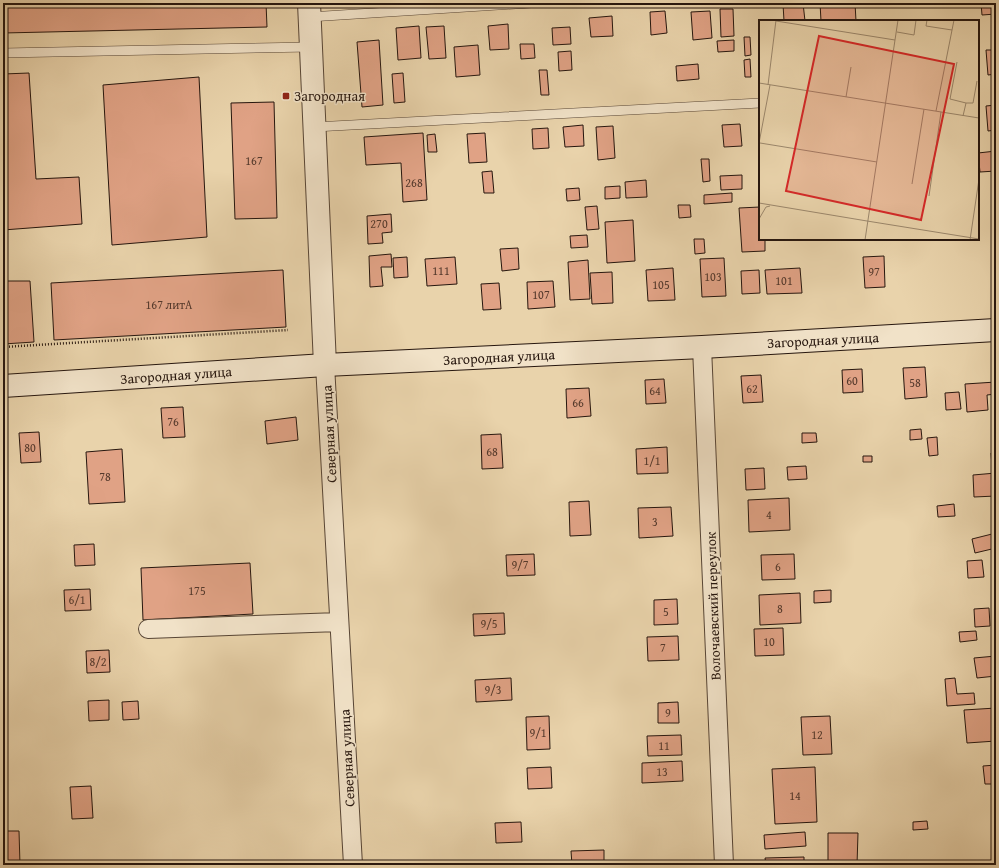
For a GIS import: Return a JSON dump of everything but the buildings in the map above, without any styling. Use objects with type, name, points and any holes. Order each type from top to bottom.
[{"type":"main road","name":"Северная улица","points":[[309,10],[325,366]]},
{"type":"main road","name":"Загородная улица","points":[[3,386],[325,366],[702,347],[996,330]]},
{"type":"street","name":"Волочаевский переулок","points":[[702,347],[724,865]]},
{"type":"street","name":"Северная улица","points":[[325,366],[353,865]]},
{"type":"street","points":[[148,629],[339,622]]},
{"type":"lane","points":[[309,10],[531,3]]},
{"type":"lane","points":[[3,53],[310,46]]},
{"type":"lane","points":[[314,127],[759,103]]},
{"type":"path","points":[[3,347],[288,330]]},
{"type":"place","name":"Загородная","points":[[286,96]]}]
